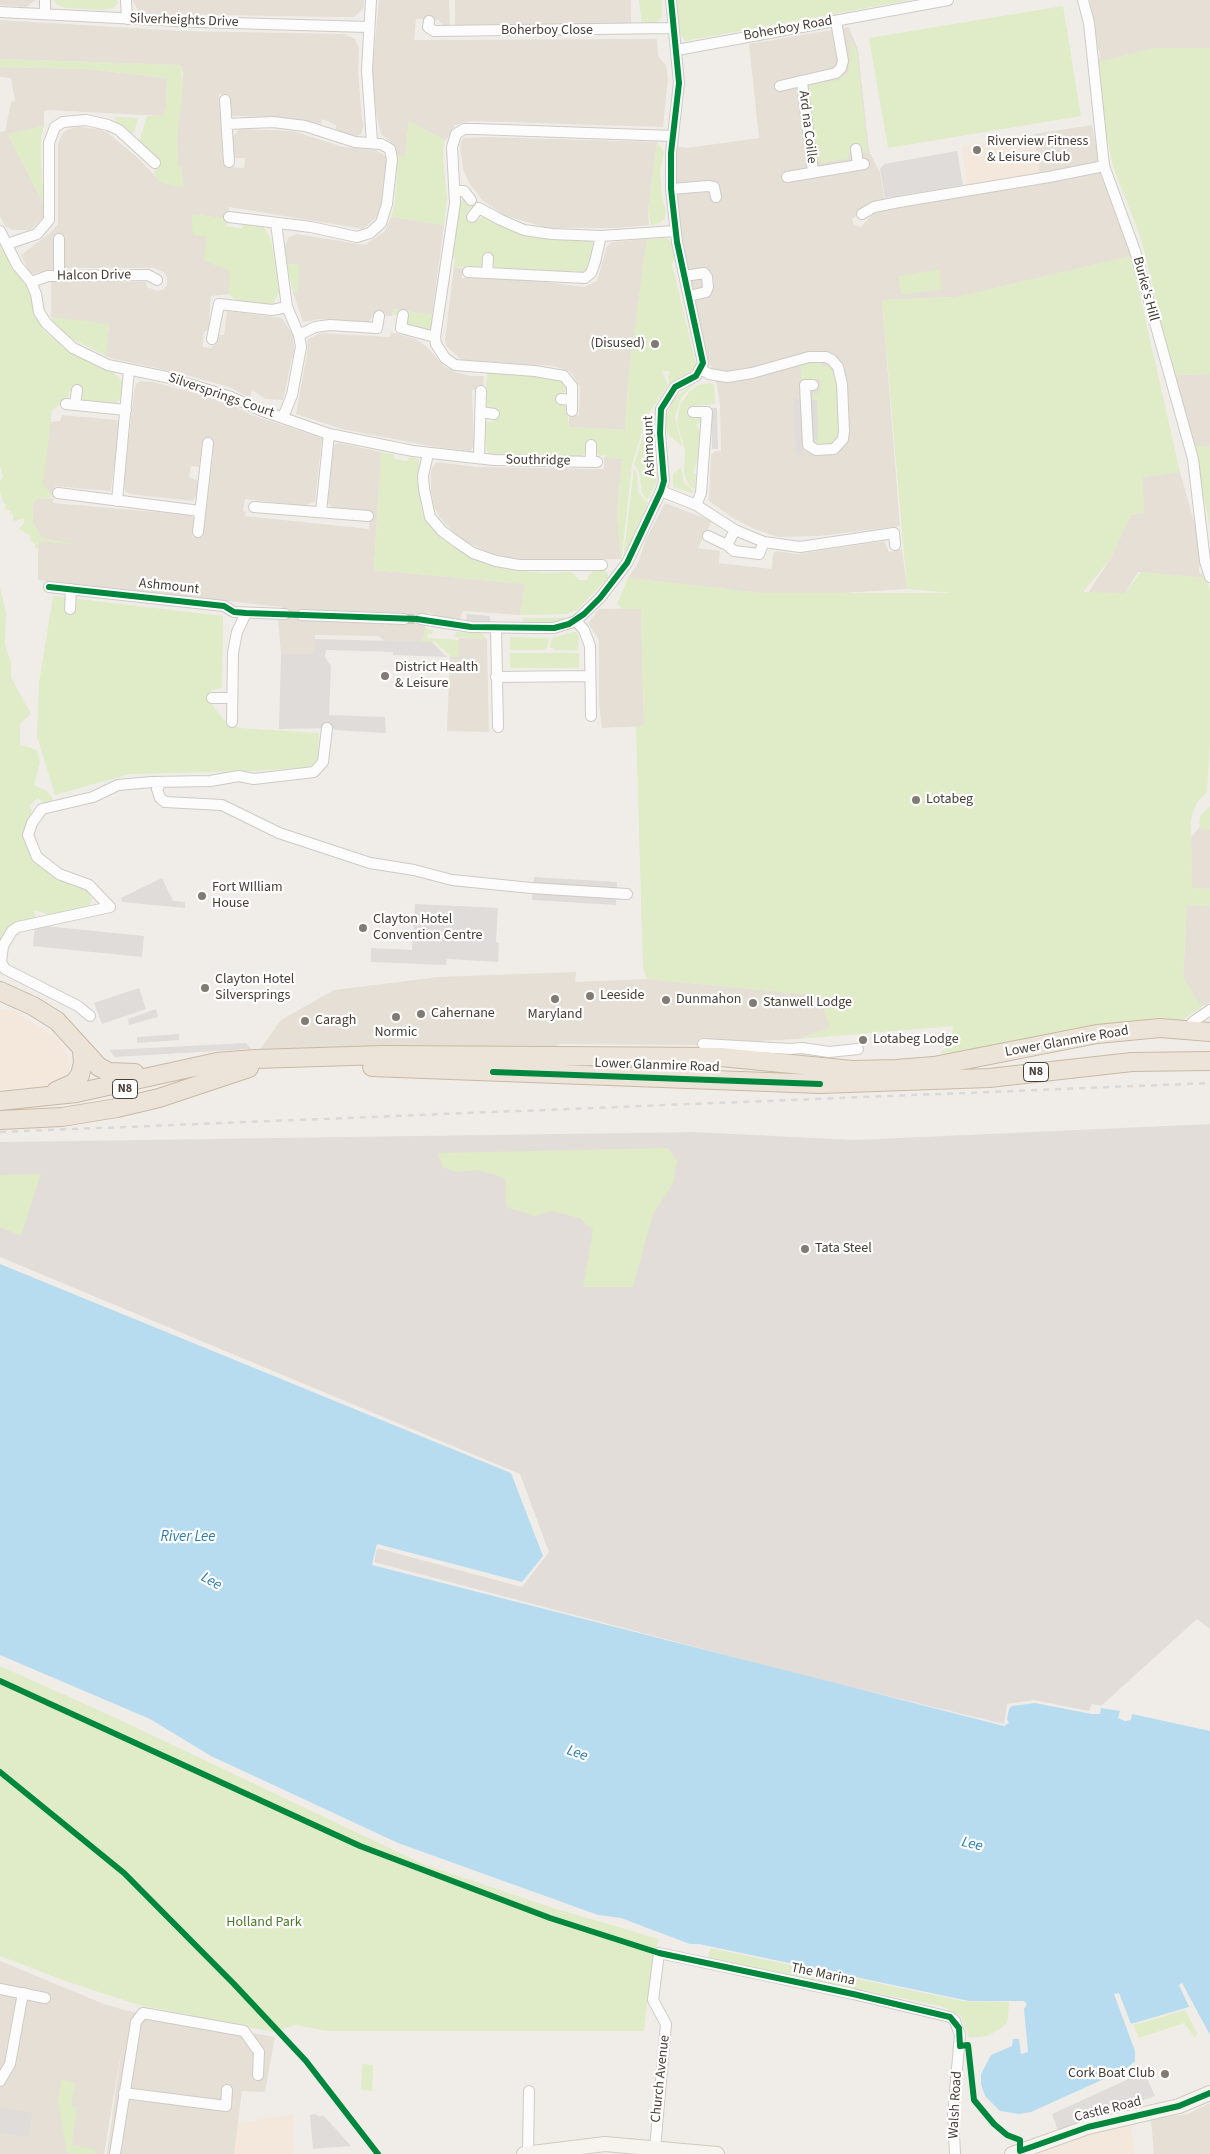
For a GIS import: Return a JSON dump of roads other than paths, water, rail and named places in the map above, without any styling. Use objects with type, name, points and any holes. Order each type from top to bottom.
[{"type":"highway","name":"N8","points":[[0,991],[45,1012],[65,1029],[82,1051],[99,1067],[109,1072],[126,1074],[217,1062]]},
{"type":"highway","name":"Lower Glanmire Road","points":[[0,1100],[76,1093],[217,1062],[307,1057],[448,1055],[793,1056],[852,1070],[896,1069],[934,1066],[1098,1034],[1160,1028],[1210,1032]]},
{"type":"highway","points":[[40,1097],[74,1083],[80,1075],[83,1064],[82,1051]]},
{"type":"highway","name":"Lower Glanmire Road","points":[[0,1106],[32,1105],[77,1099],[193,1073],[249,1068],[350,1066],[820,1084],[989,1078],[1141,1062],[1210,1061]]},
{"type":"highway","points":[[0,1120],[46,1118],[117,1108],[159,1098],[249,1068]]},
{"type":"main road","name":"Castle Road","points":[[1020,2153],[1088,2127],[1179,2106],[1210,2093]]},
{"type":"main road","points":[[526,2154],[599,2144],[717,2154]]},
{"type":"street","points":[[45,14],[46,0]]},
{"type":"street","points":[[126,0],[127,19]]},
{"type":"street","points":[[370,0],[367,70],[372,142]]},
{"type":"street","points":[[671,0],[677,50],[679,95],[673,136],[671,189],[675,231],[704,363],[701,369],[709,374],[727,377],[752,373],[819,356],[832,360],[838,367],[842,384],[844,431],[844,439],[834,449],[816,450],[808,446],[805,384],[814,385]]},
{"type":"street","name":"Boherboy Road","points":[[677,50],[948,0]]},
{"type":"street","name":"Burke's Hill","points":[[1083,0],[1089,23],[1104,166],[1135,251],[1194,459],[1205,561],[1210,577]]},
{"type":"street","name":"Silverheights Drive","points":[[0,12],[127,19],[368,27]]},
{"type":"street","name":"Ard na Coille","points":[[782,87],[836,73],[841,68],[843,61],[836,20]]},
{"type":"street","name":"Boherboy Close","points":[[429,21],[428,27],[434,31],[673,28]]},
{"type":"street","name":"Ard na Coille","points":[[802,82],[813,172]]},
{"type":"street","points":[[225,100],[229,162]]},
{"type":"street","points":[[7,244],[36,234],[49,220],[49,143],[55,127],[63,122],[86,120],[108,125],[119,130],[155,162]]},
{"type":"street","points":[[227,124],[242,122],[289,123],[354,142],[372,142],[390,149],[392,159],[387,204],[381,223],[370,233],[357,237],[229,216]]},
{"type":"street","points":[[572,411],[566,399],[572,386],[564,376],[535,371],[455,365],[439,351],[435,337],[455,191],[452,147],[456,134],[464,129],[673,136]]},
{"type":"street","name":"Ard na Coille","points":[[787,177],[861,164],[856,149]]},
{"type":"street","points":[[862,214],[874,207],[899,202],[1017,183],[1104,166]]},
{"type":"street","points":[[671,189],[714,187],[716,197]]},
{"type":"street","points":[[455,191],[464,191],[471,200]]},
{"type":"street","points":[[472,216],[479,208],[524,230],[552,234],[601,236],[675,231]]},
{"type":"street","name":"Silversprings Court","points":[[276,223],[287,307],[300,335],[301,347],[292,395],[283,417]]},
{"type":"street","name":"Silversprings Court","points":[[0,231],[17,265],[30,282],[36,294],[39,312],[57,335],[73,348],[95,360],[129,370],[166,377],[231,397],[329,434],[428,454]]},
{"type":"street","points":[[468,272],[585,278],[592,272],[596,262],[601,236]]},
{"type":"street","points":[[59,239],[59,276]]},
{"type":"street","points":[[487,273],[488,258]]},
{"type":"street","points":[[684,276],[704,273],[707,276],[708,287],[706,292],[689,296]]},
{"type":"street","name":"Halcon Drive","points":[[30,282],[48,276],[148,275],[157,280]]},
{"type":"street","points":[[212,340],[219,304],[272,310],[287,307]]},
{"type":"street","points":[[403,315],[401,328],[435,337]]},
{"type":"street","points":[[300,335],[314,327],[330,325],[377,328],[378,316]]},
{"type":"street","name":"Ashmount","points":[[421,619],[441,624],[496,628],[554,628],[576,621],[600,598],[627,562],[664,481],[660,433],[661,409],[675,387],[696,376],[701,369]]},
{"type":"street","points":[[117,500],[129,370]]},
{"type":"street","points":[[76,390],[71,404],[126,410]]},
{"type":"street","points":[[479,458],[481,391]]},
{"type":"street","points":[[481,412],[494,414]]},
{"type":"street","points":[[694,412],[707,412],[701,493],[696,505]]},
{"type":"street","points":[[321,512],[329,434]]},
{"type":"street","points":[[198,532],[200,473],[208,443]]},
{"type":"street","name":"Southridge","points":[[428,454],[479,458],[594,462],[591,445]]},
{"type":"street","points":[[428,454],[423,476],[430,517],[442,531],[474,553],[496,561],[518,565],[581,571],[602,566]]},
{"type":"street","points":[[661,491],[696,505],[735,530],[764,542],[800,547],[894,534],[895,546]]},
{"type":"street","points":[[58,494],[200,511]]},
{"type":"street","points":[[254,507],[368,516]]},
{"type":"street","points":[[727,545],[735,530]]},
{"type":"street","points":[[708,536],[727,545],[734,551],[759,554],[764,542]]},
{"type":"street","name":"Ashmount","points":[[48,587],[224,606],[234,612],[285,614]]},
{"type":"street","points":[[70,609],[71,589]]},
{"type":"street","points":[[232,722],[236,639],[246,613]]},
{"type":"street","points":[[302,614],[404,619]]},
{"type":"street","points":[[576,621],[588,637],[591,716]]},
{"type":"street","points":[[496,628],[498,727]]},
{"type":"street","points":[[496,677],[589,676]]},
{"type":"street","points":[[212,698],[232,698]]},
{"type":"street","points":[[90,1016],[78,1006],[5,969],[1,962],[3,946],[12,931],[18,927],[33,922],[110,907],[89,885],[59,874],[37,857],[28,836],[32,823],[42,810],[93,797],[118,786],[161,782],[210,781],[239,776],[254,778],[314,772],[323,762],[327,728]]},
{"type":"street","points":[[161,782],[157,788],[160,798],[165,802],[222,805],[279,833],[370,863],[414,870],[452,880],[532,888],[628,894]]},
{"type":"street","points":[[1189,1030],[1190,1025],[1194,1021],[1210,1010]]},
{"type":"street","points":[[703,1044],[793,1056],[802,1048],[829,1052],[858,1049]]},
{"type":"street","name":"The Marina","points":[[659,1953],[944,2015],[955,2021],[959,2028],[959,2057]]},
{"type":"street","name":"Church Avenue","points":[[655,2149],[666,2024],[653,2000],[659,1953]]},
{"type":"street","points":[[0,1989],[45,1998]]},
{"type":"street","points":[[0,2081],[10,2064],[23,1993]]},
{"type":"street","points":[[115,2154],[136,2022],[143,2013],[182,2022],[244,2031],[259,2052],[258,2075]]},
{"type":"street","name":"Walsh Road","points":[[955,2154],[953,2116],[959,2057]]},
{"type":"street","points":[[124,2093],[226,2106],[227,2090]]},
{"type":"street","points":[[526,2154],[529,2091]]},
{"type":"water","name":"River Lee","points":[[0,1264],[511,1473],[543,1556],[522,1582],[377,1544],[372,1565],[1004,1726],[1009,1723],[1007,1719],[1009,1709],[1012,1706],[1035,1703],[1092,1714],[1100,1714],[1101,1708],[1120,1711],[1118,1718],[1125,1721],[1131,1720],[1132,1714],[1210,1731],[1210,2035],[1182,1983],[1179,1985],[1189,2007],[1131,2024],[1119,1993],[1114,1994],[1135,2051],[1135,2061],[1126,2069],[1031,2112],[1019,2114],[1000,2111],[985,2096],[981,2084],[981,2074],[991,2055],[1012,2046],[1013,2039],[1019,2039],[1021,2054],[1028,2052],[1024,2009],[1027,2004],[1024,2001],[969,2001],[699,1944],[690,1944],[621,1918],[598,1915],[398,1843],[211,1756],[150,1719],[0,1655]]},
{"type":"tunnel","points":[[404,619],[421,619]]},
{"type":"railway","points":[[0,1132],[1210,1083]]},
{"type":"place","name":"Riverview Fitness & Leisure Club","points":[[977,150]]},
{"type":"place","name":"(Disused)","points":[[655,344]]},
{"type":"place","name":"District Health & Leisure","points":[[385,676]]},
{"type":"place","name":"Lotabeg","points":[[916,800]]},
{"type":"place","name":"Fort WIlliam House","points":[[202,896]]},
{"type":"place","name":"Clayton Hotel Convention Centre","points":[[363,928]]},
{"type":"place","name":"Clayton Hotel Silversprings","points":[[205,988]]},
{"type":"place","name":"Leeside","points":[[590,996]]},
{"type":"place","name":"Maryland","points":[[555,999]]},
{"type":"place","name":"Dunmahon","points":[[666,1000]]},
{"type":"place","name":"Stanwell Lodge","points":[[753,1003]]},
{"type":"place","name":"Cahernane","points":[[421,1014]]},
{"type":"place","name":"Normic","points":[[396,1017]]},
{"type":"place","name":"Caragh","points":[[305,1021]]},
{"type":"place","name":"Lotabeg Lodge","points":[[863,1040]]},
{"type":"place","name":"Tata Steel","points":[[805,1249]]},
{"type":"place","name":"Cork Boat Club","points":[[1165,2074]]},
{"type":"water label","name":"Lee","points":[[211,1582]]},
{"type":"water label","name":"Lee","points":[[577,1754]]},
{"type":"water label","name":"Lee","points":[[972,1845]]},
{"type":"park label","name":"Holland Park","points":[[264,1923]]}]
